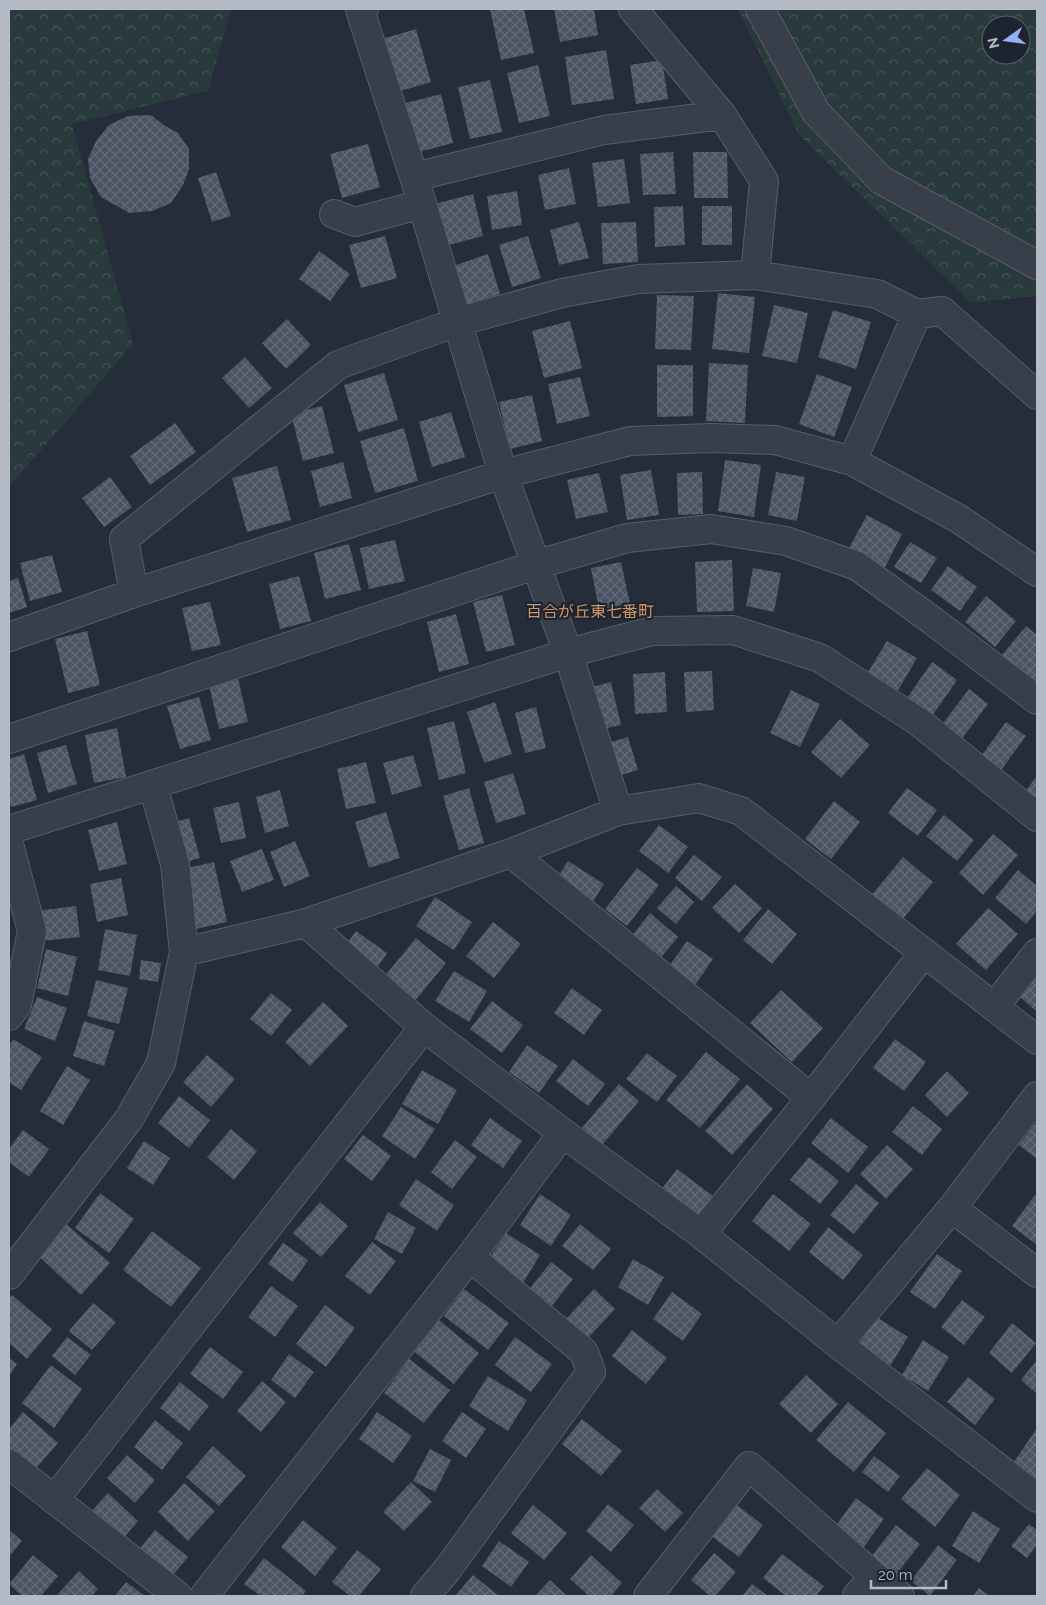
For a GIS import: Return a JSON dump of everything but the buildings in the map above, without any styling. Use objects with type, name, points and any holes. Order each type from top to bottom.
[{"type":"street","points":[[364,9],[360,10],[414,177],[503,474],[568,653],[618,811]]},
{"type":"street","points":[[633,9],[722,115],[764,181],[755,276]]},
{"type":"street","points":[[760,9],[816,112],[881,180],[1037,265]]},
{"type":"street","points":[[414,177],[604,130],[722,115]]},
{"type":"street","points":[[334,214],[355,222],[422,204]]},
{"type":"street","points":[[134,593],[124,539],[338,364],[458,322],[562,293],[638,279],[755,276],[877,294],[917,314],[942,311],[1037,395]]},
{"type":"street","points":[[852,461],[917,314]]},
{"type":"street","points":[[9,637],[134,593],[503,474],[630,441],[711,438],[775,440],[852,461],[959,519],[1037,572]]},
{"type":"street","points":[[9,739],[535,565],[627,538],[701,530],[786,541],[857,566],[1037,700]]},
{"type":"street","points":[[9,830],[153,786],[568,653],[652,631],[733,630],[820,658],[919,722],[1037,817]]},
{"type":"street","points":[[9,1275],[129,1119],[161,1063],[184,952],[175,864],[153,786]]},
{"type":"street","points":[[184,952],[306,923],[511,853],[618,811],[699,798],[741,811],[1037,1040]]},
{"type":"street","points":[[9,844],[32,931],[17,1005],[9,1016]]},
{"type":"street","points":[[511,853],[811,1098]]},
{"type":"street","points":[[306,923],[424,1027],[701,1234],[838,1344],[1037,1498]]},
{"type":"street","points":[[701,1234],[811,1098],[924,953]]},
{"type":"street","points":[[994,1007],[1037,953]]},
{"type":"street","points":[[54,1500],[424,1027]]},
{"type":"street","points":[[838,1344],[952,1208],[1037,1096]]},
{"type":"street","points":[[204,1596],[470,1257],[564,1133]]},
{"type":"street","points":[[952,1208],[1037,1273]]},
{"type":"street","points":[[425,1596],[447,1570],[591,1372],[584,1352],[470,1257]]},
{"type":"street","points":[[9,1464],[178,1596]]},
{"type":"street","points":[[648,1596],[749,1466],[874,1576],[900,1596]]},
{"type":"street","points":[[857,1596],[874,1576]]},
{"type":"green space","points":[[9,9],[231,9],[208,91],[72,124],[133,344],[9,487]]},
{"type":"green space","points":[[738,9],[1037,9],[1037,296],[971,303],[799,135]]},
{"type":"district","name":"百合が丘東七番町","points":[[590,611]]}]
